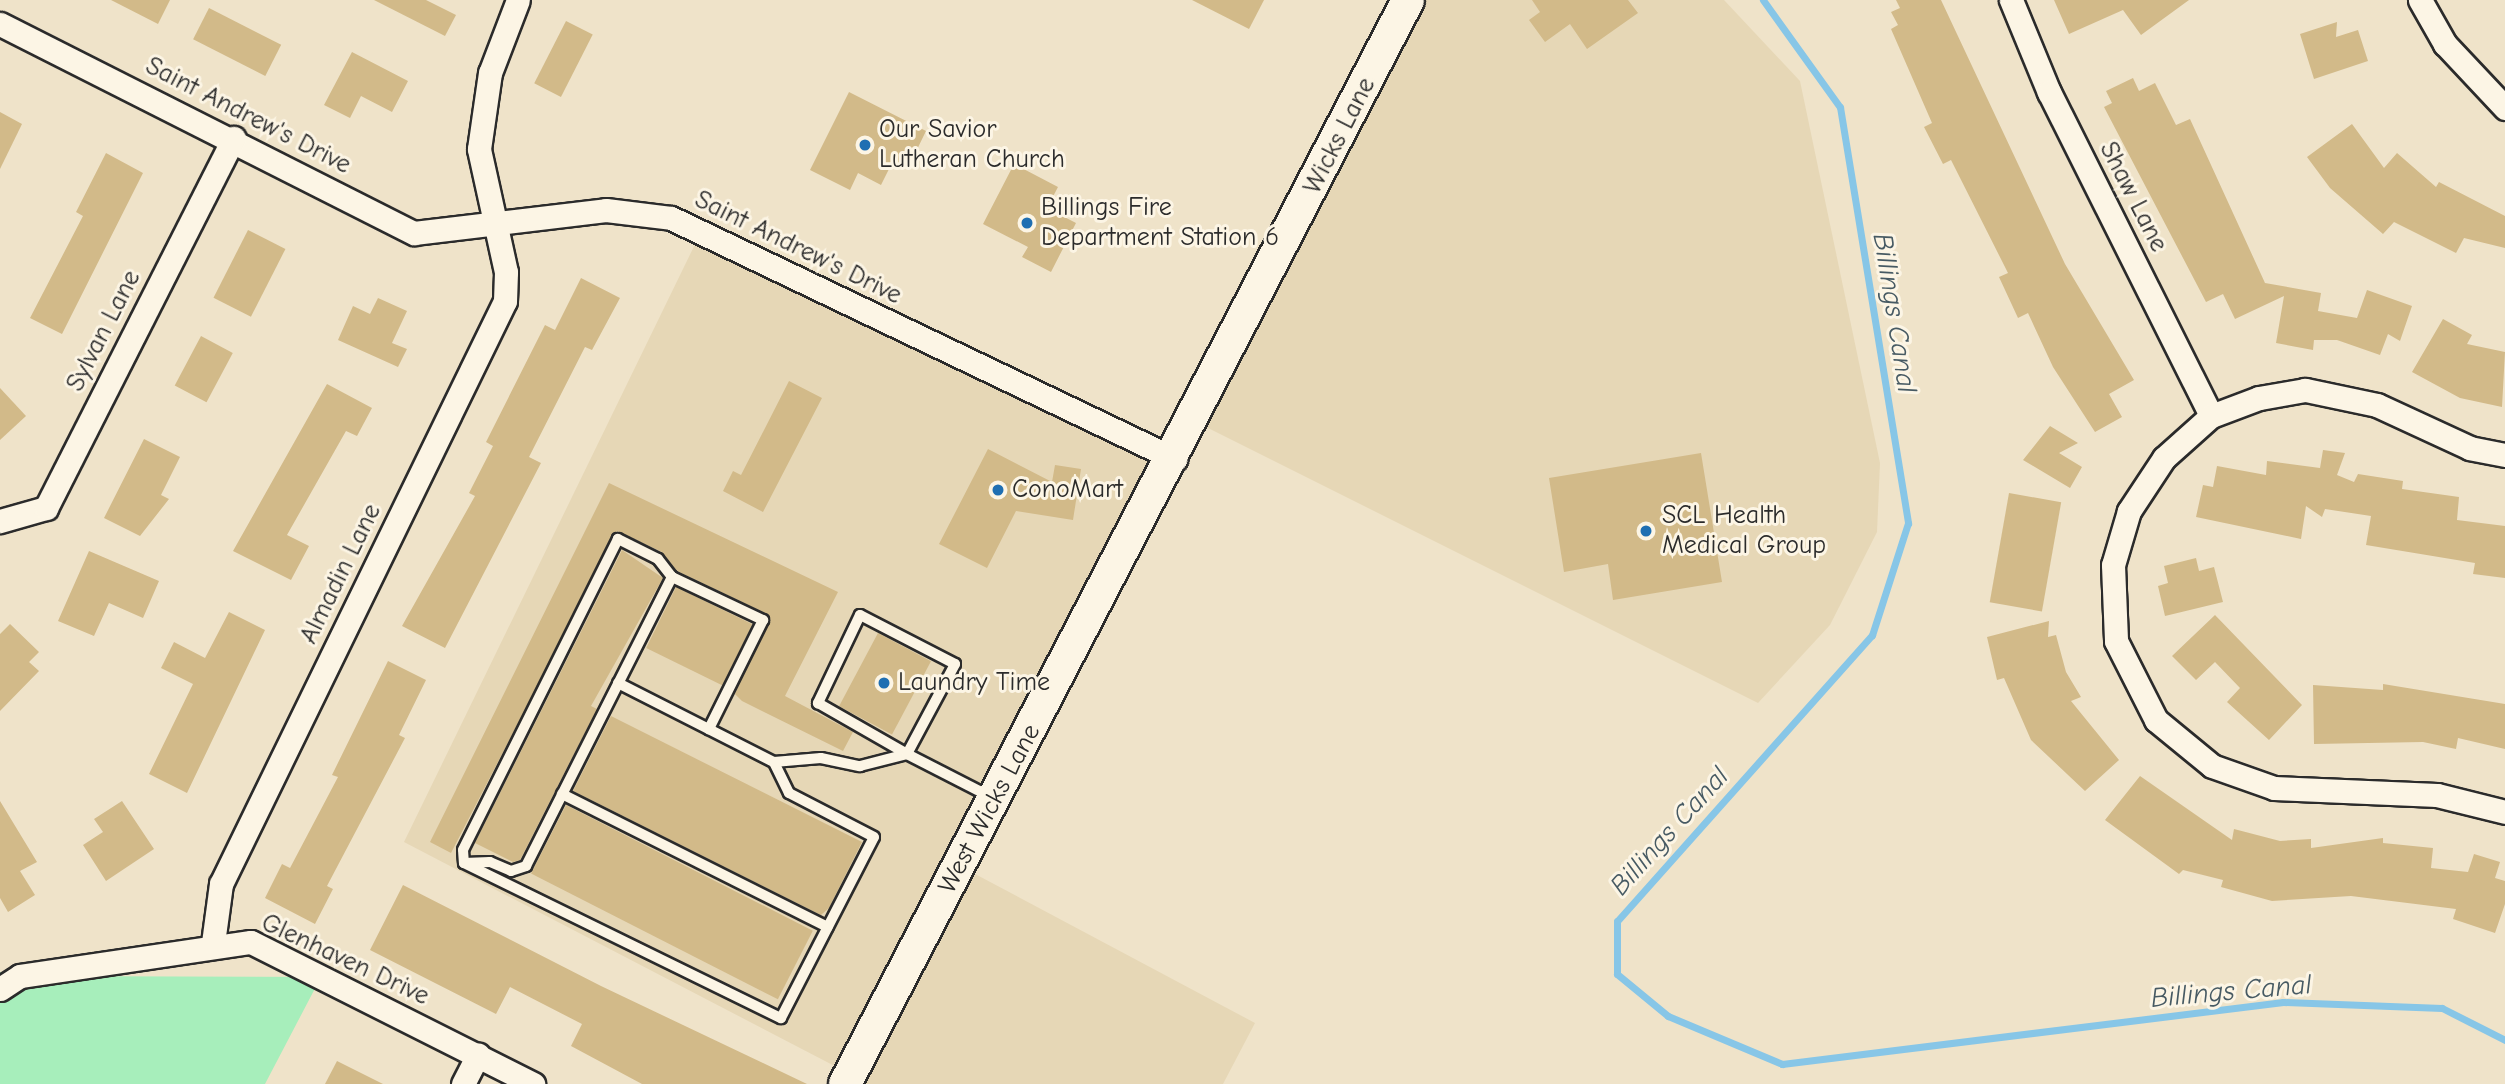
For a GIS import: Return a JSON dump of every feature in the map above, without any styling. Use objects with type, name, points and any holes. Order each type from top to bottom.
[{"type":"main road","name":"Wicks Lane","points":[[1175,459],[1408,0]]},
{"type":"main road","name":"West Wicks Lane","points":[[845,1084],[1175,459]]},
{"type":"street","name":"Almadin Lane","points":[[213,943],[221,884],[505,301],[497,228],[479,149],[490,73],[518,0]]},
{"type":"street","name":"Shaw Lane","points":[[2011,0],[2049,92],[2211,416]]},
{"type":"street","points":[[2420,0],[2445,44],[2505,108]]},
{"type":"street","name":"Saint Andrew's Drive","points":[[0,24],[234,138],[414,233],[497,228],[606,210],[671,218],[1175,459]]},
{"type":"street","name":"Sylvan Lane","points":[[0,521],[46,508],[234,138]]},
{"type":"street","points":[[2505,455],[2470,448],[2377,405],[2305,390],[2211,416],[2164,458],[2129,511],[2113,565],[2116,640],[2156,720],[2212,766],[2274,788],[2437,795],[2505,812]]},
{"type":"street","name":"Glenhaven Drive","points":[[0,989],[20,976],[213,943],[251,942],[533,1084]]},
{"type":"street","points":[[463,1084],[478,1055]]},
{"type":"lane","points":[[464,863],[463,850],[618,539],[658,559],[672,577],[763,620],[709,729]]},
{"type":"lane","points":[[464,863],[490,862],[511,871],[526,866],[672,577]]},
{"type":"lane","points":[[618,683],[774,762],[821,758],[860,766],[907,754],[955,664],[860,615],[818,703],[907,754],[996,799]]},
{"type":"lane","points":[[464,863],[781,1018],[873,837],[789,793],[774,762]]},
{"type":"lane","points":[[562,794],[828,927]]},
{"type":"shaded area","points":[[1407,0],[1724,0],[1800,81],[1880,463],[1877,532],[1830,625],[1758,703],[1194,421]]},
{"type":"shaded area","points":[[701,232],[1175,459],[960,866],[1255,1023],[1223,1084],[845,1084],[850,1074],[404,842]]},
{"type":"green space","points":[[0,972],[20,976],[321,977],[265,1084],[0,1084]]},
{"type":"building","points":[[111,0],[170,0],[158,24]]},
{"type":"building","points":[[374,0],[426,0],[456,15],[445,36]]},
{"type":"building","points":[[1192,0],[1264,0],[1249,29]]},
{"type":"building","points":[[1532,0],[1628,0],[1638,13],[1587,49],[1570,24],[1545,42],[1529,20],[1540,12]]},
{"type":"building","points":[[1896,0],[1941,0],[2065,264],[2134,380],[2109,394],[2122,417],[2095,432],[2053,367],[2028,313],[2018,318],[1999,277],[2008,273],[1951,160],[1943,164],[1924,127],[1932,123],[1891,29],[1898,25],[1891,12],[1900,8]]},
{"type":"building","points":[[2054,0],[2189,0],[2141,35],[2123,10],[2069,34]]},
{"type":"building","points":[[209,8],[281,45],[265,76],[193,39]]},
{"type":"building","points":[[566,21],[593,35],[561,97],[534,83]]},
{"type":"building","points":[[2337,22],[2336,37],[2358,30],[2368,61],[2314,79],[2300,34]]},
{"type":"building","points":[[352,52],[408,81],[392,112],[361,96],[350,118],[324,105]]},
{"type":"building","points":[[2133,78],[2139,91],[2155,83],[2176,125],[2190,119],[2265,283],[2321,293],[2318,311],[2357,318],[2367,290],[2412,306],[2400,341],[2388,334],[2380,355],[2337,340],[2314,340],[2313,350],[2276,343],[2284,296],[2235,319],[2223,294],[2206,302],[2104,107],[2112,103],[2106,91]]},
{"type":"building","points":[[849,92],[926,131],[908,168],[893,161],[881,185],[858,173],[850,190],[810,170]]},
{"type":"building","points":[[0,112],[22,124],[0,169]]},
{"type":"building","points":[[2352,124],[2384,168],[2397,153],[2436,187],[2439,182],[2505,216],[2505,248],[2464,238],[2456,253],[2394,222],[2383,234],[2330,188],[2307,157]]},
{"type":"building","points":[[106,153],[143,173],[62,334],[30,318],[83,216],[76,212]]},
{"type":"building","points":[[1014,164],[1058,187],[1047,208],[1076,223],[1051,272],[1022,257],[1028,247],[983,224]]},
{"type":"building","points":[[248,230],[285,249],[251,317],[213,298]]},
{"type":"building","points":[[581,278],[620,298],[592,350],[585,347],[529,457],[541,463],[445,648],[402,626],[475,496],[469,493],[493,446],[486,442],[545,325],[555,330]]},
{"type":"building","points":[[378,298],[407,311],[392,343],[407,349],[398,367],[338,340],[353,306],[370,314]]},
{"type":"building","points":[[2443,319],[2472,335],[2467,344],[2505,352],[2502,407],[2460,398],[2412,372]]},
{"type":"building","points":[[201,336],[233,353],[206,402],[175,385]]},
{"type":"building","points":[[789,381],[822,398],[763,512],[723,491],[733,471],[741,475]]},
{"type":"building","points":[[327,384],[372,408],[357,436],[346,431],[287,535],[309,546],[291,580],[233,551]]},
{"type":"building","points":[[0,388],[26,416],[0,440]]},
{"type":"building","points":[[2050,426],[2078,443],[2059,453],[2082,467],[2070,488],[2023,460]]},
{"type":"building","points":[[144,439],[180,457],[161,495],[169,499],[140,536],[104,518]]},
{"type":"building","points":[[988,449],[1052,482],[1055,465],[1081,469],[1073,520],[1016,511],[987,568],[939,544]]},
{"type":"building","points":[[2323,450],[2345,453],[2337,475],[2354,482],[2358,474],[2403,481],[2402,489],[2459,497],[2457,520],[2505,526],[2505,578],[2473,574],[2475,563],[2366,545],[2371,516],[2325,509],[2322,517],[2306,506],[2301,539],[2196,517],[2203,485],[2213,487],[2217,466],[2266,475],[2267,461],[2320,468]]},
{"type":"building","points":[[1701,453],[1722,582],[1613,600],[1608,564],[1564,572],[1549,478]]},
{"type":"building","points":[[609,483],[838,592],[785,696],[853,732],[843,751],[742,701],[735,694],[769,615],[677,571],[662,552],[617,531],[451,853],[430,842]]},
{"type":"building","points":[[2009,493],[2061,502],[2042,612],[1990,602]]},
{"type":"building","points":[[622,550],[663,578],[591,706],[597,709],[520,860],[513,862],[475,843]]},
{"type":"building","points":[[89,551],[159,581],[143,618],[109,603],[94,636],[58,621]]},
{"type":"building","points":[[2196,558],[2199,571],[2214,567],[2223,602],[2165,616],[2158,586],[2168,583],[2164,566]]},
{"type":"building","points":[[676,587],[752,624],[723,685],[646,648]]},
{"type":"building","points":[[229,612],[265,630],[187,793],[149,774],[193,684],[161,668],[174,642],[205,658]]},
{"type":"building","points":[[2215,615],[2302,705],[2269,740],[2227,702],[2240,688],[2215,662],[2196,680],[2172,656]]},
{"type":"building","points":[[2049,621],[2048,637],[2056,635],[2066,672],[2081,697],[2071,701],[2119,760],[2085,791],[2031,740],[2004,678],[1997,680],[1987,637]]},
{"type":"building","points":[[10,624],[39,652],[29,662],[39,671],[0,711],[0,634]]},
{"type":"building","points":[[878,633],[931,661],[892,734],[839,706]]},
{"type":"building","points":[[388,661],[426,680],[399,735],[405,738],[327,886],[333,889],[315,924],[265,898],[282,864],[290,868],[338,777],[332,775]]},
{"type":"building","points":[[2383,684],[2505,704],[2505,749],[2458,738],[2456,749],[2423,742],[2314,744],[2313,685],[2383,690]]},
{"type":"building","points":[[611,716],[862,842],[829,908],[821,915],[573,791]]},
{"type":"building","points":[[2140,776],[2232,840],[2234,829],[2280,841],[2311,839],[2311,848],[2383,838],[2383,843],[2433,848],[2431,868],[2468,872],[2474,854],[2500,862],[2495,878],[2505,881],[2505,904],[2495,933],[2453,919],[2456,909],[2351,896],[2272,901],[2221,887],[2223,880],[2183,870],[2179,874],[2105,820]]},
{"type":"building","points":[[0,801],[37,862],[20,871],[35,895],[8,912],[0,898]]},
{"type":"building","points":[[122,801],[154,849],[106,881],[83,845],[103,832],[94,819]]},
{"type":"building","points":[[566,805],[813,931],[778,999],[531,874]]},
{"type":"building","points":[[403,885],[601,986],[807,1084],[642,1084],[571,1046],[582,1024],[510,987],[496,1014],[370,950]]},
{"type":"building","points":[[337,1061],[383,1084],[325,1084]]},
{"type":"waterway","name":"Billings Canal","points":[[1763,0],[1840,107],[1908,523],[1872,635],[1617,921],[1617,974],[1668,1016],[1782,1064],[2283,1002],[2442,1008],[2505,1040]]},
{"type":"place","name":"Our Savior Lutheran Church","points":[[865,145]]},
{"type":"place","name":"Billings Fire Department Station 6","points":[[1027,223]]},
{"type":"place","name":"ConoMart","points":[[998,490]]},
{"type":"place","name":"SCL Health Medical Group","points":[[1646,531]]},
{"type":"place","name":"Laundry Time","points":[[884,683]]}]
